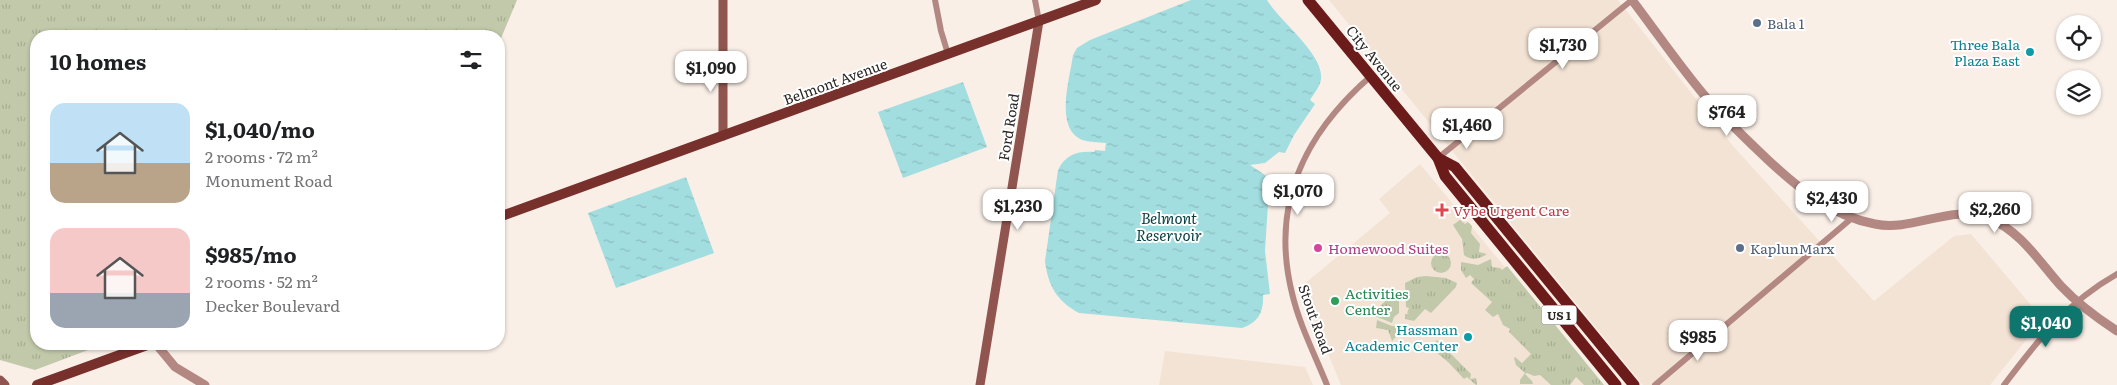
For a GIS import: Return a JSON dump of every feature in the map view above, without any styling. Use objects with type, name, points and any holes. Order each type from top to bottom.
[{"type":"highway","name":"City Avenue","points":[[1308,0],[1438,158],[1445,176],[1616,385]]},
{"type":"highway","name":"City Avenue","points":[[1438,158],[1455,167],[1634,385]]},
{"type":"highway","points":[[1502,246],[1511,243],[1518,244]]},
{"type":"main road","points":[[723,0],[723,136]]},
{"type":"main road","name":"Belmont Avenue","points":[[505,215],[1096,0]]},
{"type":"main road","name":"Ford Road","points":[[980,385],[1039,21]]},
{"type":"main road","points":[[37,385],[133,350]]},
{"type":"main road","points":[[0,380],[5,385]]},
{"type":"street","points":[[935,0],[948,54]]},
{"type":"street","points":[[1035,0],[1039,21]]},
{"type":"street","points":[[1438,158],[1632,0],[1707,98],[1742,136],[1813,199],[1852,218],[1890,226],[1962,214],[1990,218],[2005,226],[2019,238],[2076,301],[2117,331]]},
{"type":"street","name":"Stout Road","points":[[1327,385],[1292,294],[1286,246],[1288,211],[1297,176],[1318,132],[1343,101],[1371,76]]},
{"type":"street","points":[[1655,385],[1852,218]]},
{"type":"street","points":[[2004,385],[2049,328],[2076,301],[2117,274]]},
{"type":"street","points":[[160,350],[176,368],[205,385]]},
{"type":"shaded area","points":[[1329,0],[1618,0],[1733,146],[1874,301],[1954,236],[1971,234],[2043,319],[1990,385],[1643,385]]},
{"type":"shaded area","points":[[1420,164],[1602,385],[1341,385],[1310,310],[1303,285],[1390,213],[1379,199]]},
{"type":"shaded area","points":[[1165,351],[1305,367],[1313,385],[1159,385]]},
{"type":"green space","points":[[0,0],[517,0],[504,30],[30,30],[30,350],[88,350],[35,370],[0,360]]},
{"type":"green space","points":[[1460,220],[1465,224],[1468,222],[1472,226],[1471,233],[1480,244],[1479,252],[1487,254],[1476,259],[1464,255],[1462,239],[1453,225]]},
{"type":"green space","points":[[1441,253],[1448,256],[1451,263],[1448,270],[1441,273],[1434,270],[1431,263],[1434,256]]},
{"type":"green space","points":[[1491,259],[1492,267],[1502,270],[1507,266],[1604,385],[1584,385],[1576,377],[1570,385],[1551,385],[1540,375],[1534,376],[1527,373],[1525,374],[1533,384],[1520,384],[1520,380],[1525,373],[1516,365],[1514,358],[1522,363],[1531,354],[1509,332],[1510,329],[1503,325],[1498,314],[1493,317],[1485,310],[1492,302],[1471,283],[1474,279],[1470,275],[1466,278],[1461,270],[1461,262],[1478,265]]},
{"type":"green space","points":[[1417,277],[1446,278],[1457,283],[1456,287],[1431,313],[1425,309],[1414,321],[1405,319],[1405,314],[1409,314],[1407,313],[1409,308],[1406,307],[1405,283]]},
{"type":"green space","points":[[1396,291],[1399,296],[1399,313],[1394,317],[1392,323],[1375,316],[1380,306]]},
{"type":"green space","points":[[1377,320],[1392,326],[1398,326],[1400,333],[1392,341],[1388,330],[1376,328]]},
{"type":"green space","points":[[1437,340],[1471,374],[1470,379],[1476,378],[1477,385],[1467,377],[1464,379],[1430,347]]},
{"type":"water","name":"Belmont Reservoir","points":[[1191,0],[1267,0],[1300,38],[1316,59],[1320,69],[1321,79],[1310,100],[1315,104],[1294,135],[1285,153],[1279,152],[1265,163],[1250,165],[1265,175],[1269,188],[1265,251],[1270,294],[1263,295],[1261,312],[1256,320],[1242,328],[1079,313],[1059,298],[1055,292],[1048,278],[1045,261],[1058,170],[1065,160],[1073,155],[1083,152],[1094,152],[1095,150],[1105,151],[1106,143],[1082,140],[1073,134],[1068,125],[1066,102],[1073,55],[1077,48],[1090,40]]},
{"type":"water","points":[[963,82],[987,147],[903,178],[878,112]]},
{"type":"water","points":[[686,177],[714,253],[616,288],[588,213]]},
{"type":"place","name":"Bala 1","points":[[1757,23]]},
{"type":"place","name":"Three Bala Plaza East","points":[[2030,52]]},
{"type":"place","name":"Vybe Urgent Care","points":[[1442,210]]},
{"type":"place","name":"Homewood Suites","points":[[1318,248]]},
{"type":"place","name":"KaplunMarx","points":[[1740,248]]},
{"type":"place","name":"Activities Center","points":[[1335,301]]},
{"type":"place","name":"Hassman Academic Center","points":[[1468,337]]}]
